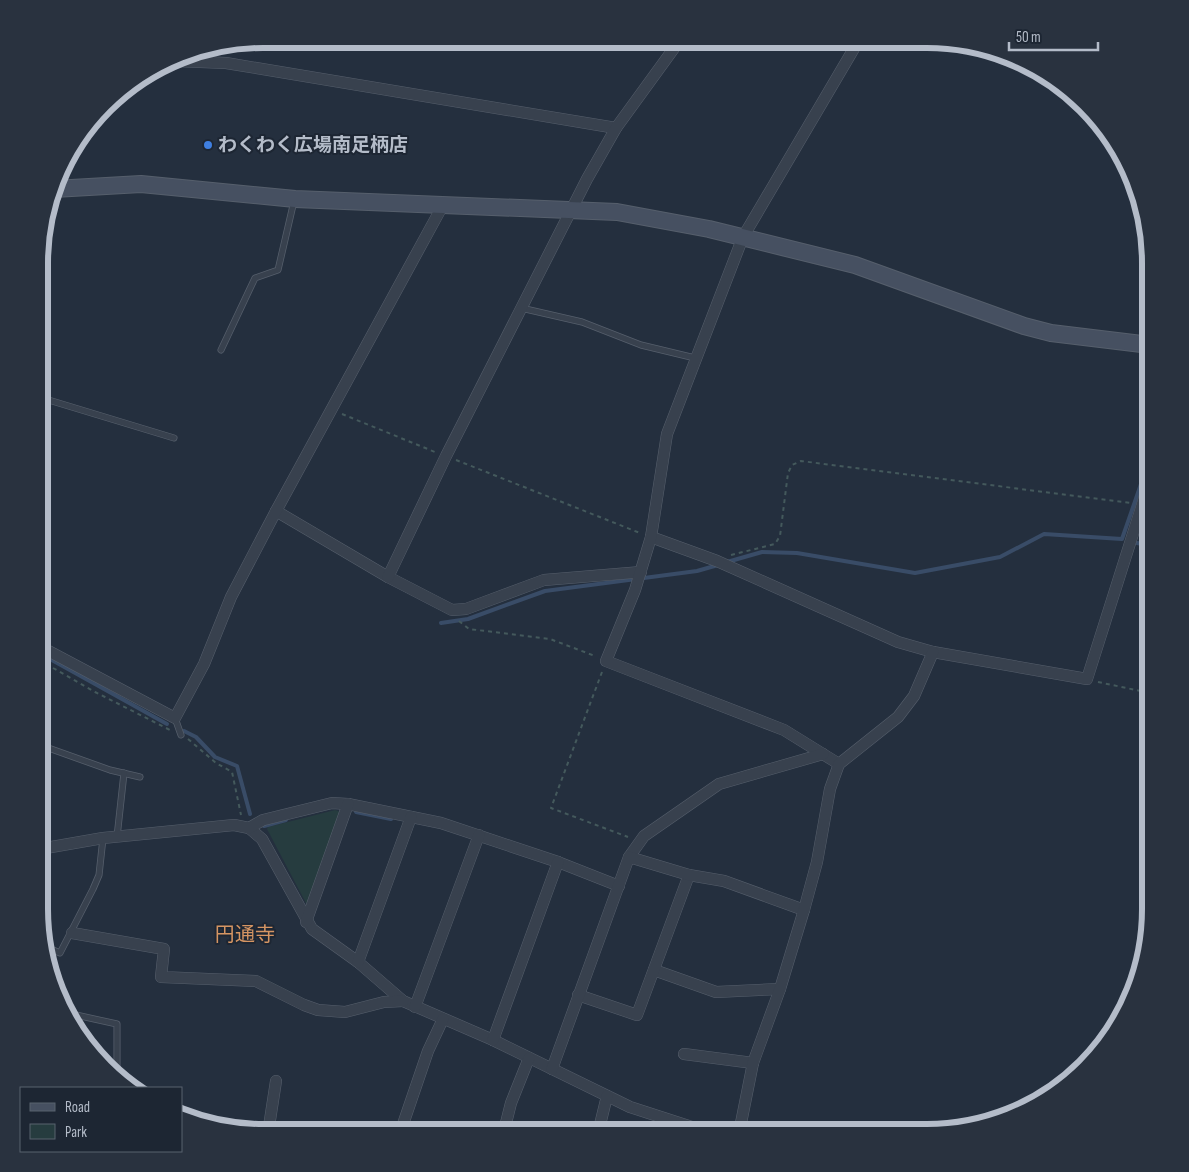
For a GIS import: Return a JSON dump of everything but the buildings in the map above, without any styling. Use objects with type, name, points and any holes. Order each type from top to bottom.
[{"type":"street","points":[[388,577],[446,456],[572,209],[616,128],[674,48]]},
{"type":"street","points":[[839,764],[784,730],[606,661],[641,572],[651,538],[667,434],[743,237],[854,48]]},
{"type":"street","points":[[188,61],[226,62],[616,128]]},
{"type":"street","points":[[61,189],[141,184],[295,199],[572,209],[654,218],[743,237],[882,273],[1024,326],[1051,333],[1142,344]]},
{"type":"street","points":[[48,651],[175,718],[204,664],[231,597],[443,205]]},
{"type":"street","points":[[651,538],[717,561],[872,632],[933,652],[1087,679],[1142,507]]},
{"type":"street","points":[[276,511],[388,577],[452,610],[466,609],[544,580],[641,572]]},
{"type":"street","points":[[741,1124],[752,1063],[780,989],[804,910],[817,862],[830,789],[839,764],[898,717],[914,696],[933,652]]},
{"type":"street","points":[[552,1069],[629,858],[639,841],[719,784],[823,754]]},
{"type":"street","points":[[48,848],[103,838],[246,826],[332,803],[348,804],[441,823],[558,862],[619,886]]},
{"type":"street","points":[[306,922],[348,804]]},
{"type":"street","points":[[358,962],[410,817]]},
{"type":"street","points":[[246,826],[262,839],[306,922],[312,929],[358,962],[403,1001],[493,1040],[607,1096],[665,1120],[680,1124]]},
{"type":"street","points":[[415,1007],[478,835]]},
{"type":"street","points":[[629,858],[690,875],[724,881],[804,910]]},
{"type":"street","points":[[493,1040],[558,862]]},
{"type":"street","points":[[578,995],[637,1015],[690,875]]},
{"type":"street","points":[[72,933],[164,950],[161,977],[256,981],[318,1010],[345,1012],[384,1002],[403,1001]]},
{"type":"street","points":[[654,970],[716,992],[780,989]]},
{"type":"street","points":[[403,1124],[428,1051],[443,1019]]},
{"type":"street","points":[[684,1054],[752,1063]]},
{"type":"street","points":[[506,1124],[511,1103],[529,1058]]},
{"type":"street","points":[[269,1124],[276,1081]]},
{"type":"street","points":[[600,1124],[607,1096]]},
{"type":"lane","points":[[221,350],[256,278],[278,270],[295,199]]},
{"type":"lane","points":[[521,308],[582,322],[641,345],[695,358]]},
{"type":"lane","points":[[48,400],[174,438]]},
{"type":"lane","points":[[175,718],[181,735]]},
{"type":"lane","points":[[48,748],[140,777]]},
{"type":"lane","points":[[117,837],[124,773]]},
{"type":"lane","points":[[52,949],[60,953],[72,933],[98,875],[103,838]]},
{"type":"lane","points":[[75,1015],[117,1024],[117,1067]]},
{"type":"path","points":[[331,409],[651,538]]},
{"type":"path","points":[[717,561],[751,549],[775,544],[780,536],[788,473],[792,465],[801,461],[1142,504]]},
{"type":"path","points":[[452,610],[460,624],[469,630],[550,639],[606,661],[551,808],[639,841]]},
{"type":"path","points":[[48,665],[95,692],[192,741],[216,763],[232,772],[246,826]]},
{"type":"path","points":[[1087,679],[1142,691]]},
{"type":"green space","points":[[335,810],[342,812],[308,907],[267,829],[268,827]]},
{"type":"waterway","points":[[727,562],[762,552],[797,553],[915,573],[1000,557],[1044,534],[1122,539],[1142,481]]},
{"type":"waterway","points":[[1133,542],[1142,544]]},
{"type":"waterway","points":[[441,623],[468,619],[545,591],[697,571],[718,565]]},
{"type":"waterway","points":[[48,658],[167,724]]},
{"type":"waterway","points":[[184,731],[196,737],[215,757],[237,766],[250,814]]},
{"type":"waterway","points":[[356,812],[391,819]]},
{"type":"waterway","points":[[264,826],[286,820]]},
{"type":"place","name":"わくわく広場南足柄店","points":[[208,145]]},
{"type":"district","name":"円通寺","points":[[245,935]]}]
